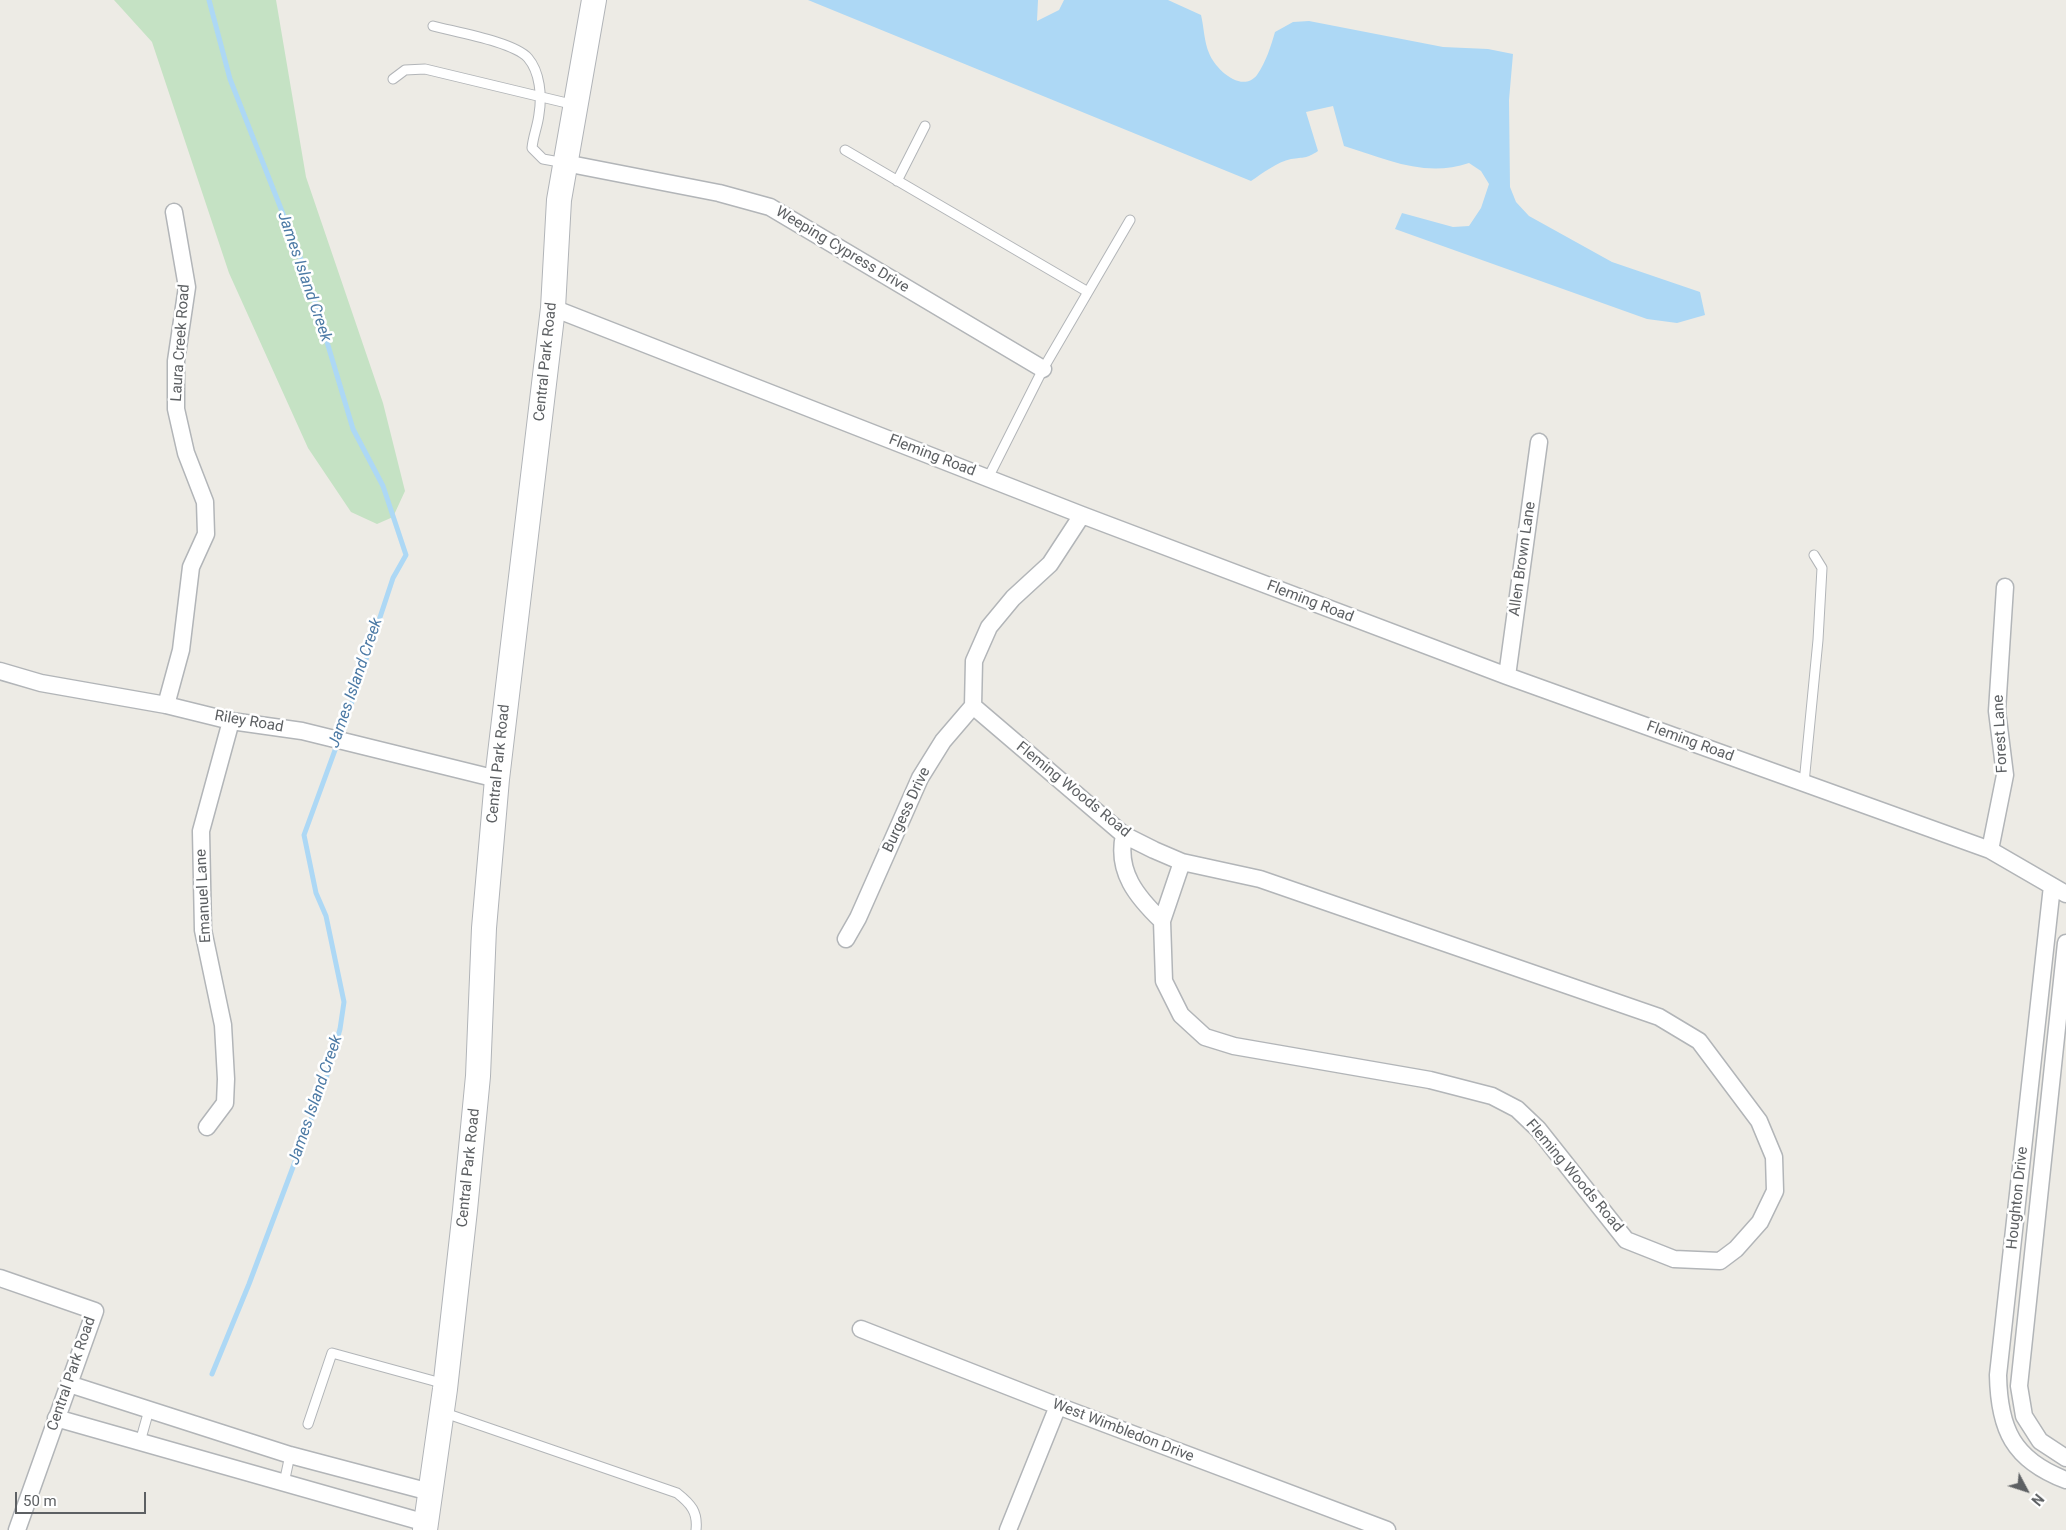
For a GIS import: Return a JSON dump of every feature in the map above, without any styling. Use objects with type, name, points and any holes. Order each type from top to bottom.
[{"type":"street","name":"Central Park Road","points":[[425,1527],[445,1384],[478,1076],[484,928],[496,779],[553,308],[559,200],[594,0]]},
{"type":"street","name":"Weeping Cypress Drive","points":[[565,163],[719,193],[770,207],[1043,369]]},
{"type":"street","name":"Laura Creek Road","points":[[166,705],[180,650],[191,567],[206,534],[205,502],[186,453],[176,409],[176,361],[187,287],[174,212]]},
{"type":"street","name":"Fleming Road","points":[[553,308],[1082,515],[1507,676],[1990,850],[2059,890]]},
{"type":"street","name":"Allen Brown Lane","points":[[1507,676],[1539,442]]},
{"type":"street","points":[[973,706],[974,661],[989,627],[1013,598],[1050,564],[1082,515]]},
{"type":"street","name":"Forest Lane","points":[[1990,850],[2005,775],[1997,711],[2005,587]]},
{"type":"street","name":"Riley Road","points":[[0,670],[41,683],[166,705],[231,721],[302,731],[496,779]]},
{"type":"street","name":"Fleming Woods Road","points":[[973,706],[1124,835],[1182,862],[1260,879],[1659,1017],[1699,1041],[1758,1121],[1774,1157],[1775,1191],[1760,1222],[1736,1249],[1720,1261],[1674,1259],[1626,1240],[1538,1129],[1517,1110],[1492,1096],[1430,1080],[1234,1046],[1205,1037],[1181,1015],[1164,981],[1162,921],[1182,862]]},
{"type":"street","name":"Burgess Drive","points":[[846,938],[858,918],[920,778],[943,741],[973,706]]},
{"type":"street","name":"Emanuel Lane","points":[[207,1127],[225,1102],[226,1079],[223,1025],[203,930],[201,830],[231,721]]},
{"type":"street","points":[[1124,835],[1120,852],[1128,877],[1141,901],[1162,921]]},
{"type":"street","name":"Houghton Drive","points":[[2059,890],[2050,1001],[2012,1355],[1999,1401],[2004,1425],[2011,1438],[2034,1463],[2047,1473],[2066,1480]]},
{"type":"street","name":"Houghton Drive","points":[[2050,1001],[2066,943]]},
{"type":"street","name":"Central Park Road","points":[[0,1278],[95,1311],[17,1530]]},
{"type":"street","name":"West Wimbledon Drive","points":[[862,1329],[1058,1406],[1387,1530]]},
{"type":"street","name":"Houghton Drive","points":[[2012,1355],[2024,1416],[2040,1441],[2066,1458]]},
{"type":"street","points":[[69,1384],[290,1455],[430,1492]]},
{"type":"street","points":[[1008,1530],[1058,1406]]},
{"type":"street","points":[[56,1418],[284,1483],[425,1527]]},
{"type":"lane","points":[[433,26],[512,47],[528,58],[538,75],[540,97],[539,114],[532,148],[542,159],[565,163]]},
{"type":"lane","points":[[393,80],[406,70],[425,69],[576,106]]},
{"type":"lane","points":[[897,181],[925,126]]},
{"type":"lane","points":[[845,150],[1088,292]]},
{"type":"lane","points":[[988,478],[1043,369],[1130,220]]},
{"type":"lane","points":[[1804,783],[1818,640],[1822,568],[1814,555]]},
{"type":"lane","points":[[308,1424],[332,1353],[445,1384]]},
{"type":"lane","points":[[140,1442],[149,1410]]},
{"type":"lane","points":[[441,1412],[677,1493],[692,1505],[697,1519],[696,1530]]},
{"type":"lane","points":[[284,1483],[290,1455]]},
{"type":"green space","points":[[114,0],[276,0],[306,177],[383,403],[405,491],[393,517],[377,524],[351,512],[308,448],[229,273],[152,42]]},
{"type":"water","points":[[808,0],[1038,0],[1037,21],[1059,10],[1064,0],[1168,0],[1201,15],[1206,44],[1212,59],[1223,72],[1237,81],[1244,82],[1251,80],[1257,75],[1268,54],[1275,32],[1293,22],[1309,21],[1443,47],[1488,49],[1513,54],[1509,100],[1510,187],[1516,202],[1529,216],[1612,262],[1700,292],[1705,315],[1677,323],[1647,319],[1395,229],[1402,213],[1453,227],[1469,226],[1481,208],[1489,184],[1481,171],[1469,163],[1453,167],[1421,168],[1390,161],[1344,146],[1333,106],[1306,112],[1318,151],[1308,157],[1291,159],[1281,163],[1251,181]]},
{"type":"waterway","name":"James Island Creek","points":[[209,0],[230,79],[307,275],[353,429],[383,486],[406,555],[393,578],[346,720],[304,835],[316,893],[326,916],[344,1002],[340,1029],[325,1082],[249,1284],[212,1374]]}]
